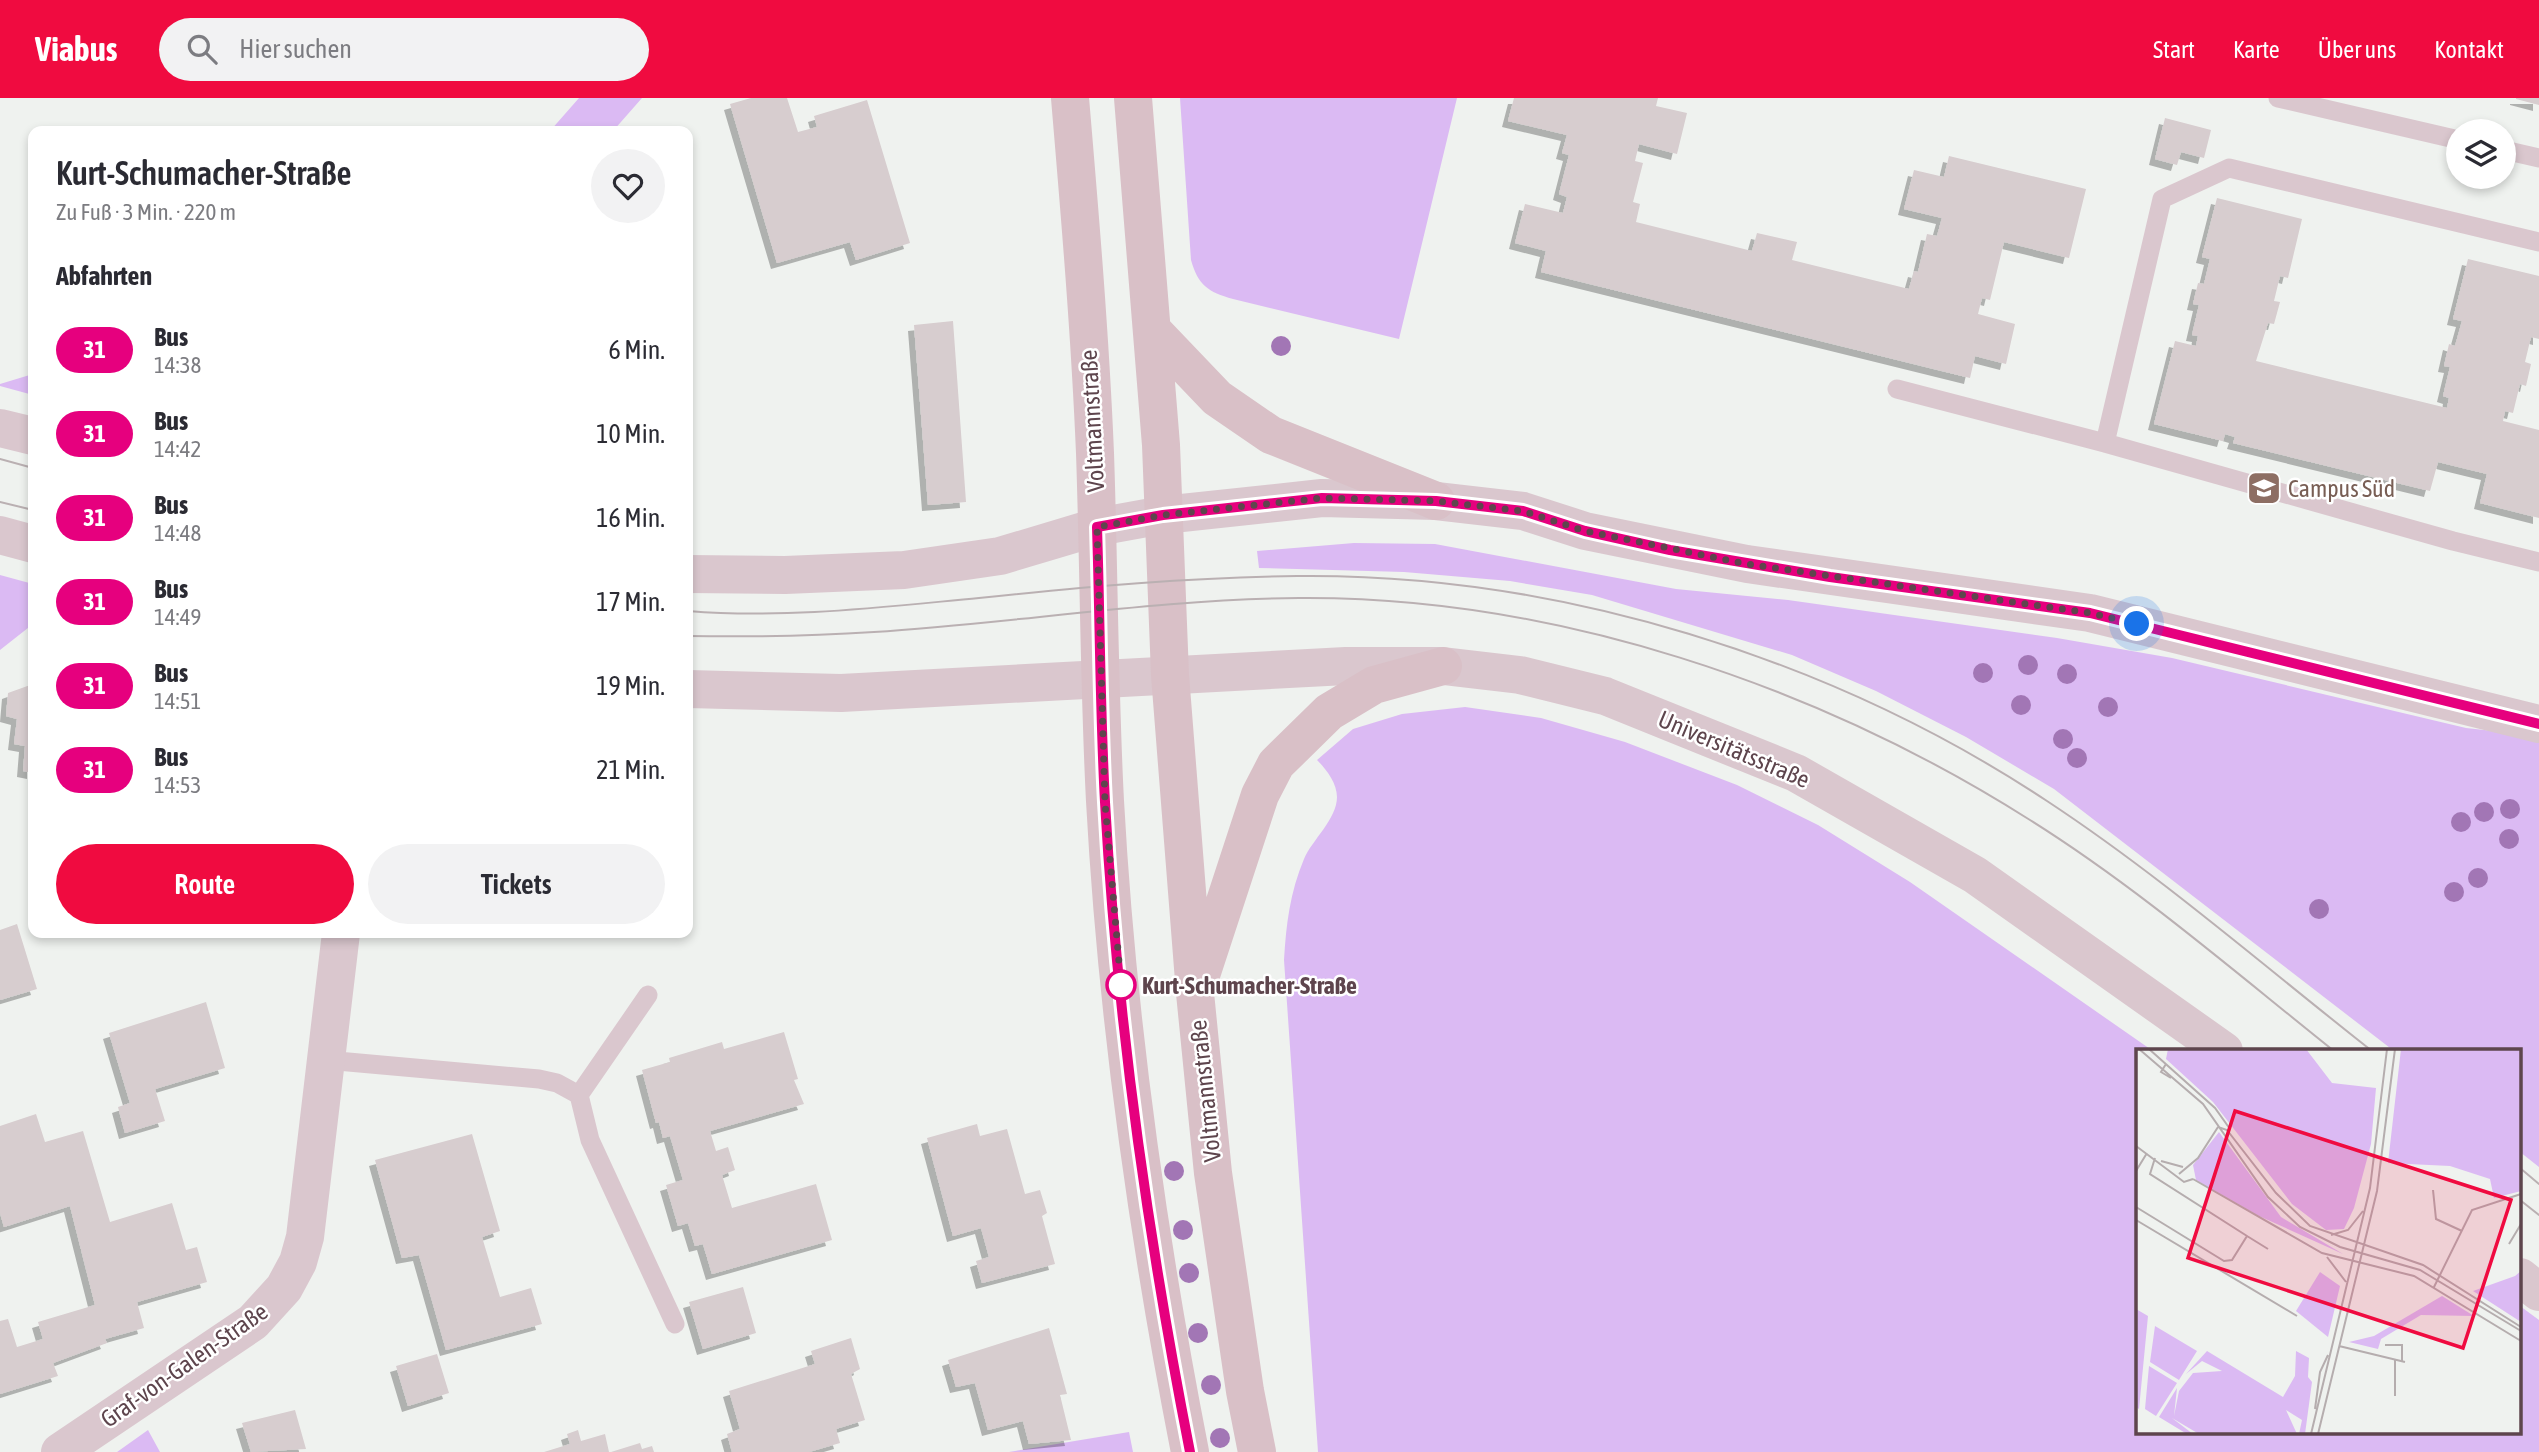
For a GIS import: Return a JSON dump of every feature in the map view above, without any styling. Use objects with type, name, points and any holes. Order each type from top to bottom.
[{"type":"street","name":"Voltmannstraße","points":[[1070,98],[1080,207],[1097,527],[1106,816],[1141,1171],[1165,1324],[1190,1452]]},
{"type":"street","name":"Voltmannstraße","points":[[1133,98],[1152,330],[1170,675],[1195,993],[1213,1173],[1245,1391],[1257,1452]]},
{"type":"street","points":[[1152,330],[1217,398],[1271,435],[1436,501]]},
{"type":"street","points":[[0,428],[28,435]]},
{"type":"street","points":[[693,573],[785,575],[952,564],[1000,556],[1097,527],[1163,515],[1322,498],[1436,501],[1523,511],[1585,531],[1747,564],[2090,613],[2539,724]]},
{"type":"street","points":[[0,535],[28,543]]},
{"type":"street","name":"Universitätsstraße","points":[[1170,675],[1346,666],[1443,666],[1521,675],[1605,696],[1796,773],[1975,876],[2221,1049]]},
{"type":"street","points":[[1195,993],[1260,795],[1276,764],[1329,712],[1374,685],[1443,666]]},
{"type":"street","points":[[693,689],[841,693],[1170,675]]},
{"type":"street","name":"Graf-von-Galen-Straße","points":[[60,1452],[253,1322],[284,1288],[298,1262],[305,1237],[340,938]]},
{"type":"street","points":[[2522,1248],[2539,1260]]},
{"type":"street","points":[[2522,1279],[2539,1292]]},
{"type":"lane","points":[[2277,98],[2446,137]]},
{"type":"lane","points":[[2516,153],[2539,158]]},
{"type":"lane","points":[[2105,443],[2162,199],[2229,168],[2539,242]]},
{"type":"lane","points":[[1897,389],[2539,562]]},
{"type":"lane","points":[[579,1095],[648,995]]},
{"type":"lane","points":[[326,1060],[539,1079],[557,1083],[579,1095],[590,1140],[675,1324]]},
{"type":"shaded area","points":[[579,98],[642,98],[617,126],[554,126]]},
{"type":"shaded area","points":[[1180,98],[1457,98],[1399,339],[1233,299],[1205,286],[1197,276],[1191,260]]},
{"type":"shaded area","points":[[28,376],[28,394],[0,386]]},
{"type":"shaded area","points":[[1354,543],[1435,544],[1676,589],[1788,600],[2057,638],[2172,658],[2466,728],[2539,736],[2539,1167],[2522,1154],[2522,1049],[2391,1049],[2054,789],[1966,737],[1876,691],[1792,655],[1592,595],[1510,581],[1404,572],[1259,568],[1257,551]]},
{"type":"shaded area","points":[[0,575],[28,583],[28,628],[0,650]]},
{"type":"shaded area","points":[[1465,707],[1541,718],[1625,742],[1737,785],[1818,825],[1910,882],[2150,1049],[2136,1049],[2136,1434],[2522,1434],[2522,1307],[2539,1320],[2539,1452],[1318,1452],[1284,960],[1286,934],[1299,871],[1336,805],[1337,792],[1333,782],[1317,760],[1353,729],[1402,714]]},
{"type":"shaded area","points":[[148,1430],[160,1452],[117,1452]]},
{"type":"shaded area","points":[[1129,1432],[1133,1452],[1009,1452]]},
{"type":"building","points":[[751,98],[787,98],[798,132],[817,127],[814,116],[867,100],[910,243],[856,260],[850,242],[777,263],[730,104]]},
{"type":"building","points":[[1514,98],[1658,98],[1656,106],[1687,113],[1677,154],[1639,144],[1635,161],[1643,163],[1633,202],[1640,204],[1636,222],[1752,251],[1757,233],[1797,242],[1792,260],[1909,289],[1914,271],[1918,272],[1927,234],[1937,236],[1942,218],[1904,209],[1914,170],[1944,177],[1949,156],[2086,189],[2069,258],[2004,242],[1990,300],[1982,298],[1978,314],[2015,324],[2006,364],[1975,356],[1970,378],[1541,272],[1546,251],[1515,243],[1525,204],[1563,213],[1567,197],[1559,194],[1569,155],[1562,153],[1567,135],[1508,121]]},
{"type":"building","points":[[2516,98],[2539,98],[2539,105],[2516,99]]},
{"type":"building","points":[[2165,118],[2211,130],[2204,158],[2181,152],[2177,165],[2155,159]]},
{"type":"building","points":[[2217,198],[2302,219],[2288,278],[2280,276],[2274,301],[2280,302],[2274,324],[2268,323],[2256,361],[2447,408],[2449,398],[2443,396],[2450,367],[2444,366],[2449,344],[2455,346],[2462,321],[2453,319],[2468,259],[2539,276],[2539,339],[2531,337],[2525,362],[2531,364],[2526,386],[2520,384],[2513,413],[2505,411],[2503,421],[2539,430],[2539,518],[2480,503],[2487,474],[2438,462],[2430,491],[2233,443],[2235,437],[2225,434],[2223,441],[2154,424],[2175,341],[2196,346],[2198,336],[2192,335],[2199,305],[2193,304],[2198,283],[2204,284],[2210,259],[2202,257]]},
{"type":"building","points":[[953,321],[966,502],[928,505],[914,325]]},
{"type":"building","points":[[28,686],[28,772],[23,771],[25,746],[14,744],[17,719],[6,716],[8,693]]},
{"type":"building","points":[[17,924],[37,989],[0,1000],[0,930]]},
{"type":"building","points":[[206,1002],[225,1068],[155,1089],[165,1121],[125,1133],[118,1107],[130,1103],[109,1033]]},
{"type":"building","points":[[784,1032],[798,1079],[794,1080],[804,1104],[710,1131],[716,1151],[728,1147],[735,1170],[722,1175],[732,1208],[816,1184],[832,1240],[712,1274],[703,1244],[695,1246],[688,1223],[678,1226],[666,1185],[683,1180],[670,1136],[663,1138],[659,1122],[656,1123],[642,1070],[670,1062],[669,1058],[722,1042],[724,1049]]},
{"type":"building","points":[[36,1114],[45,1142],[83,1131],[110,1222],[172,1203],[186,1250],[197,1247],[207,1282],[137,1302],[144,1328],[105,1339],[107,1343],[53,1363],[58,1376],[0,1394],[0,1321],[8,1319],[17,1347],[43,1339],[38,1322],[95,1305],[70,1206],[4,1227],[0,1213],[0,1126]]},
{"type":"building","points":[[977,1124],[980,1136],[1007,1129],[1025,1194],[1040,1190],[1047,1213],[1042,1216],[1055,1264],[982,1283],[976,1261],[989,1257],[981,1228],[953,1236],[927,1138]]},
{"type":"building","points":[[472,1134],[500,1231],[482,1237],[500,1297],[531,1288],[542,1324],[446,1350],[419,1255],[402,1258],[375,1160]]},
{"type":"building","points":[[743,1287],[756,1333],[703,1349],[689,1302]]},
{"type":"building","points":[[1049,1328],[1067,1394],[1060,1395],[1071,1440],[1029,1444],[1023,1421],[988,1430],[975,1383],[956,1387],[948,1360]]},
{"type":"building","points":[[851,1338],[860,1369],[851,1374],[865,1420],[836,1429],[840,1443],[809,1452],[732,1452],[727,1434],[740,1429],[729,1391],[815,1364],[811,1351]]},
{"type":"building","points":[[437,1354],[449,1393],[408,1406],[396,1366]]},
{"type":"building","points":[[295,1410],[306,1449],[251,1452],[242,1423]]},
{"type":"building","points":[[578,1430],[581,1441],[605,1434],[609,1452],[544,1452],[570,1444],[567,1434]]},
{"type":"building","points":[[640,1443],[642,1449],[652,1446],[654,1452],[611,1452]]},
{"type":"tram line","points":[[0,459],[28,467]]},
{"type":"tram line","points":[[0,502],[28,509]]},
{"type":"tram line","points":[[693,611],[761,614],[834,611],[1138,583],[1297,576],[1395,579],[1493,590],[1592,608],[1688,634],[1783,666],[1875,705],[1963,750],[2047,801],[2131,860],[2370,1049]]},
{"type":"tram line","points":[[693,636],[874,632],[1193,602],[1299,598],[1395,601],[1490,613],[1586,632],[1680,658],[1772,690],[1862,728],[1948,772],[2030,820],[2109,873],[2332,1049]]},
{"type":"tram line","points":[[2522,1170],[2539,1184]]},
{"type":"tram line","points":[[2522,1202],[2539,1215]]},
{"type":"bus line","name":"31","points":[[1190,1452],[1165,1324],[1141,1171],[1116,934],[1105,803],[1097,527],[1163,515],[1322,498],[1436,501],[1523,511],[1585,531],[1747,564],[2090,613],[2539,724]]},
{"type":"place","name":"Campus Süd","points":[[2264,488]]},
{"type":"place","name":"Kurt-Schumacher-Straße","points":[[1121,985]]},
{"type":"route","points":[[1121,985],[1105,803],[1097,527],[1163,515],[1322,498],[1436,501],[1523,511],[1585,531],[1747,564],[2090,613],[2137,624]]}]
